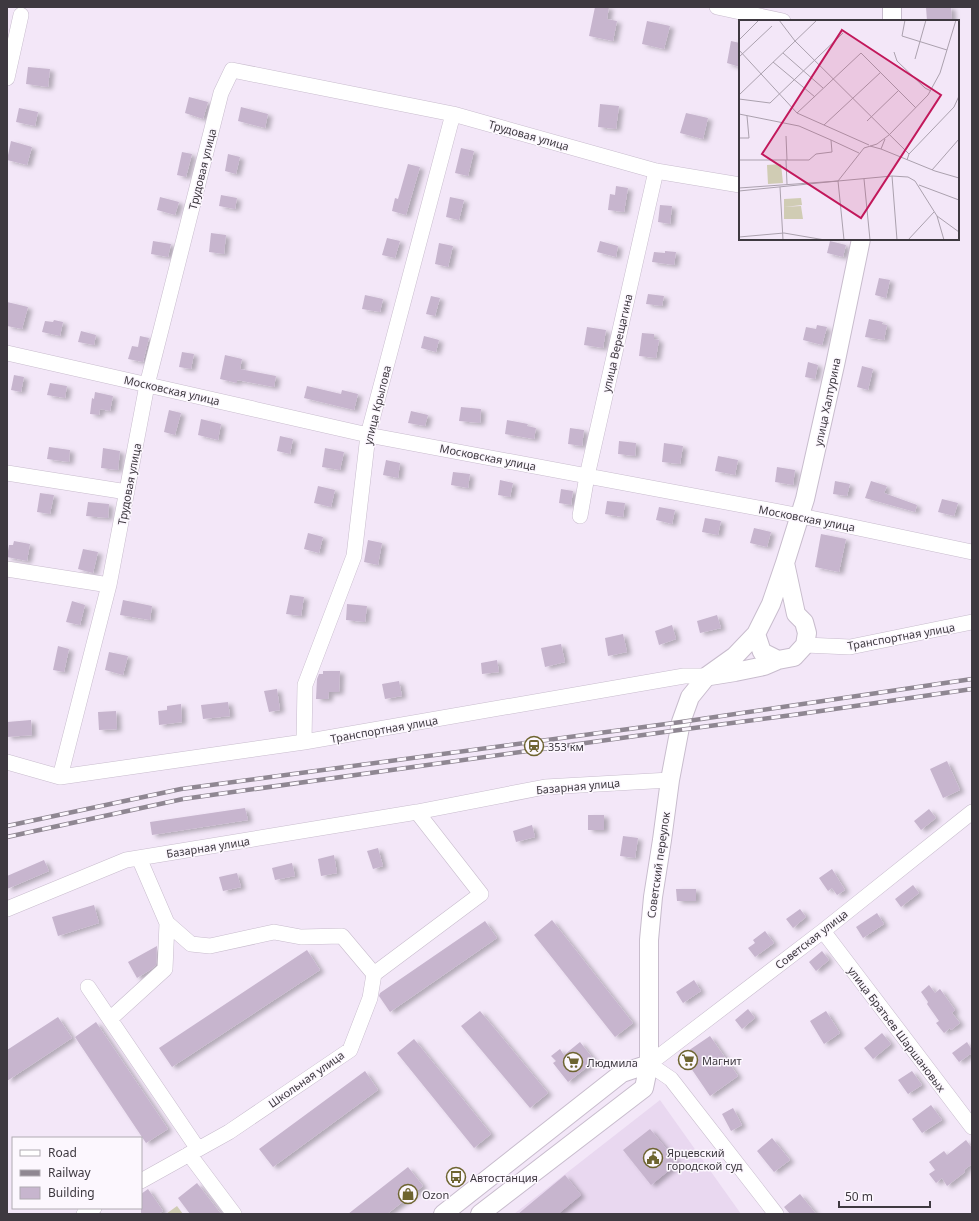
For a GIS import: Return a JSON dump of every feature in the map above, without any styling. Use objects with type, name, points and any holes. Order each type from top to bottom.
[{"type":"main road","points":[[892,7],[892,20]]},
{"type":"main road","name":"улица Халтурина","points":[[764,616],[770,604],[801,516],[861,240]]},
{"type":"main road","points":[[785,563],[796,614]]},
{"type":"main road","points":[[707,676],[764,666],[778,660],[794,657],[805,645],[807,633],[806,628],[804,622],[796,614],[780,609],[764,616],[756,634],[762,652],[778,660]]},
{"type":"main road","name":"Советский переулок","points":[[649,1064],[649,940],[653,896],[670,780],[681,722],[690,697],[707,676],[735,656],[756,634]]},
{"type":"main road","points":[[480,1214],[644,1088],[649,1064]]},
{"type":"main road","name":"Советская улица","points":[[443,1214],[622,1074],[649,1064]]},
{"type":"street","points":[[717,7],[778,20]]},
{"type":"street","points":[[7,78],[21,15]]},
{"type":"street","name":"Трудовая улица","points":[[60,777],[110,585],[147,385],[221,93],[232,70],[453,114],[656,171],[739,185]]},
{"type":"street","name":"улица Крылова","points":[[304,742],[306,685],[354,556],[368,435],[453,114]]},
{"type":"street","name":"улица Верещагина","points":[[580,516],[587,476],[656,171]]},
{"type":"street","name":"Московская улица","points":[[7,353],[368,435],[801,516],[972,552]]},
{"type":"street","points":[[7,473],[127,492]]},
{"type":"street","points":[[7,569],[110,585]]},
{"type":"street","name":"Транспортная улица","points":[[805,645],[850,647],[972,622]]},
{"type":"street","name":"Транспортная улица","points":[[60,777],[304,742],[684,676],[707,676]]},
{"type":"street","points":[[7,762],[60,777]]},
{"type":"street","name":"Базарная улица","points":[[7,909],[126,860],[417,812],[544,787],[670,780]]},
{"type":"street","points":[[139,858],[167,923],[191,944],[210,946],[274,932],[301,937],[342,936],[374,974],[481,894],[417,812]]},
{"type":"street","name":"Советская улица","points":[[649,1064],[823,931],[972,812]]},
{"type":"street","points":[[110,1019],[165,969],[167,923]]},
{"type":"street","name":"улица Братьев Шаршановых","points":[[823,931],[972,1127]]},
{"type":"street","name":"Школьная улица","points":[[142,1180],[229,1132],[350,1050],[370,998],[374,974]]},
{"type":"street","points":[[88,987],[234,1214]]},
{"type":"street","points":[[649,1064],[671,1079],[776,1214]]},
{"type":"shaded area","points":[[660,1100],[741,1214],[514,1214]]},
{"type":"shaded area","points":[[177,1206],[183,1214],[166,1214]]},
{"type":"building","points":[[595,7],[609,7],[607,19],[617,21],[613,41],[589,36]]},
{"type":"building","points":[[926,7],[951,7],[952,20],[927,20]]},
{"type":"building","points":[[647,21],[670,26],[664,49],[642,44]]},
{"type":"building","points":[[731,41],[739,43],[739,67],[727,63]]},
{"type":"building","points":[[28,67],[50,69],[48,87],[26,84]]},
{"type":"building","points":[[189,97],[208,102],[203,119],[185,113]]},
{"type":"building","points":[[600,104],[619,106],[616,129],[598,127]]},
{"type":"building","points":[[241,107],[268,114],[265,128],[238,121]]},
{"type":"building","points":[[19,108],[38,112],[35,126],[16,122]]},
{"type":"building","points":[[686,113],[708,118],[703,139],[680,133]]},
{"type":"building","points":[[11,141],[32,147],[27,165],[7,160]]},
{"type":"building","points":[[461,148],[474,151],[468,176],[455,173]]},
{"type":"building","points":[[182,152],[192,154],[186,177],[177,175]]},
{"type":"building","points":[[228,154],[240,157],[236,174],[225,171]]},
{"type":"building","points":[[408,164],[420,167],[406,215],[392,211],[395,198],[398,199]]},
{"type":"building","points":[[616,186],[628,188],[624,212],[608,210],[610,194],[615,195]]},
{"type":"building","points":[[221,195],[237,198],[235,209],[219,206]]},
{"type":"building","points":[[160,197],[179,202],[175,215],[157,210]]},
{"type":"building","points":[[450,197],[464,200],[459,220],[446,217]]},
{"type":"building","points":[[660,205],[672,206],[670,224],[658,222]]},
{"type":"building","points":[[211,233],[226,235],[224,254],[209,252]]},
{"type":"building","points":[[387,238],[400,241],[395,258],[382,255]]},
{"type":"building","points":[[153,241],[171,244],[168,257],[151,254]]},
{"type":"building","points":[[600,241],[618,246],[616,257],[597,252]]},
{"type":"building","points":[[830,241],[846,245],[843,257],[827,253]]},
{"type":"building","points":[[439,243],[453,246],[448,267],[435,264]]},
{"type":"building","points":[[665,251],[676,252],[674,265],[652,262],[654,252],[665,253]]},
{"type":"building","points":[[879,278],[890,280],[886,298],[875,295]]},
{"type":"building","points":[[648,294],[664,296],[662,306],[646,304]]},
{"type":"building","points":[[365,295],[383,299],[380,312],[362,309]]},
{"type":"building","points":[[431,296],[440,298],[435,316],[426,314]]},
{"type":"building","points":[[7,302],[28,307],[22,329],[7,326]]},
{"type":"building","points":[[869,319],[883,322],[882,324],[887,325],[884,340],[865,337]]},
{"type":"building","points":[[54,320],[63,322],[60,336],[42,332],[45,321],[53,322]]},
{"type":"building","points":[[817,325],[827,327],[822,345],[803,340],[806,327],[816,329]]},
{"type":"building","points":[[587,327],[606,330],[603,348],[584,345]]},
{"type":"building","points":[[81,331],[96,335],[94,345],[78,342]]},
{"type":"building","points":[[642,333],[654,334],[654,339],[659,340],[656,358],[639,356]]},
{"type":"building","points":[[140,336],[149,338],[143,362],[128,359],[132,346],[138,347]]},
{"type":"building","points":[[424,336],[439,340],[436,352],[421,348]]},
{"type":"building","points":[[182,352],[194,354],[191,369],[179,367]]},
{"type":"building","points":[[225,355],[242,359],[240,369],[276,376],[274,387],[237,380],[237,383],[220,379]]},
{"type":"building","points":[[808,362],[818,365],[815,379],[805,377]]},
{"type":"building","points":[[862,366],[873,369],[868,390],[857,387]]},
{"type":"building","points":[[14,375],[24,377],[21,392],[11,390]]},
{"type":"building","points":[[50,383],[67,386],[65,398],[47,395]]},
{"type":"building","points":[[307,386],[341,394],[342,390],[358,394],[354,410],[304,398]]},
{"type":"building","points":[[95,392],[113,396],[110,411],[100,409],[99,415],[90,414],[92,398],[94,399]]},
{"type":"building","points":[[461,407],[481,409],[480,423],[459,421]]},
{"type":"building","points":[[169,410],[181,413],[175,435],[164,432]]},
{"type":"building","points":[[411,411],[428,415],[425,426],[408,423]]},
{"type":"building","points":[[201,419],[221,424],[218,440],[198,435]]},
{"type":"building","points":[[507,420],[528,424],[527,426],[536,428],[534,439],[505,434]]},
{"type":"building","points":[[570,428],[584,430],[582,446],[568,444]]},
{"type":"building","points":[[280,436],[293,439],[290,454],[277,451]]},
{"type":"building","points":[[619,441],[636,443],[635,456],[618,454]]},
{"type":"building","points":[[664,443],[683,446],[680,464],[662,462]]},
{"type":"building","points":[[49,447],[70,450],[69,462],[47,459]]},
{"type":"building","points":[[103,448],[120,451],[118,470],[101,468]]},
{"type":"building","points":[[325,448],[344,452],[340,470],[322,467]]},
{"type":"building","points":[[718,456],[738,460],[735,475],[715,471]]},
{"type":"building","points":[[386,460],[400,463],[398,478],[383,475]]},
{"type":"building","points":[[777,467],[795,470],[793,485],[775,482]]},
{"type":"building","points":[[453,472],[470,474],[468,488],[451,485]]},
{"type":"building","points":[[500,480],[513,483],[510,497],[498,495]]},
{"type":"building","points":[[835,481],[850,484],[847,496],[833,494]]},
{"type":"building","points":[[871,481],[887,486],[884,493],[917,505],[915,512],[865,498]]},
{"type":"building","points":[[318,486],[335,490],[331,507],[314,503]]},
{"type":"building","points":[[561,489],[573,491],[571,505],[559,503]]},
{"type":"building","points":[[40,493],[54,495],[50,514],[37,512]]},
{"type":"building","points":[[942,499],[958,503],[954,516],[938,512]]},
{"type":"building","points":[[607,501],[625,503],[623,517],[605,514]]},
{"type":"building","points":[[88,502],[109,504],[108,518],[86,516]]},
{"type":"building","points":[[659,507],[675,510],[672,524],[656,520]]},
{"type":"building","points":[[705,518],[721,521],[718,535],[702,532]]},
{"type":"building","points":[[754,528],[771,532],[767,547],[750,543]]},
{"type":"building","points":[[308,533],[323,537],[319,553],[304,549]]},
{"type":"building","points":[[821,534],[846,539],[839,572],[815,567]]},
{"type":"building","points":[[368,540],[382,543],[378,565],[364,562]]},
{"type":"building","points":[[14,541],[30,544],[27,561],[7,557],[9,545],[13,545]]},
{"type":"building","points":[[83,549],[98,552],[93,573],[78,569]]},
{"type":"building","points":[[290,595],[304,597],[301,616],[286,614]]},
{"type":"building","points":[[123,600],[152,606],[150,620],[120,615]]},
{"type":"building","points":[[72,601],[85,605],[80,625],[66,622]]},
{"type":"building","points":[[347,604],[367,606],[365,622],[346,620]]},
{"type":"building","points":[[717,615],[721,628],[700,633],[697,621]]},
{"type":"building","points":[[672,625],[676,639],[659,645],[655,631]]},
{"type":"building","points":[[623,634],[627,652],[608,656],[605,638]]},
{"type":"building","points":[[561,644],[565,662],[545,667],[541,648]]},
{"type":"building","points":[[58,646],[69,649],[64,672],[53,670]]},
{"type":"building","points":[[109,652],[128,656],[123,675],[105,670]]},
{"type":"building","points":[[497,660],[499,672],[482,674],[481,663]]},
{"type":"building","points":[[323,671],[340,671],[339,692],[329,692],[328,699],[316,699],[317,679],[319,674],[323,674]]},
{"type":"building","points":[[399,681],[402,696],[385,699],[382,684]]},
{"type":"building","points":[[277,689],[280,710],[269,712],[264,691]]},
{"type":"building","points":[[228,702],[230,716],[203,719],[201,705]]},
{"type":"building","points":[[181,704],[182,722],[159,725],[158,711],[167,710],[167,706]]},
{"type":"building","points":[[116,711],[117,729],[99,730],[98,712]]},
{"type":"building","points":[[31,720],[32,735],[7,737],[7,722]]},
{"type":"building","points":[[947,761],[960,790],[943,798],[930,769]]},
{"type":"building","points":[[245,808],[248,820],[152,835],[150,822]]},
{"type":"building","points":[[929,809],[936,818],[921,830],[914,821]]},
{"type":"building","points":[[588,815],[604,815],[604,830],[588,830]]},
{"type":"building","points":[[532,825],[535,837],[516,842],[513,831]]},
{"type":"building","points":[[623,836],[638,838],[635,858],[620,856]]},
{"type":"building","points":[[378,848],[383,866],[373,869],[367,851]]},
{"type":"building","points":[[334,855],[337,873],[321,876],[318,859]]},
{"type":"building","points":[[44,860],[49,871],[7,889],[7,876]]},
{"type":"building","points":[[292,863],[295,876],[275,880],[272,868]]},
{"type":"building","points":[[832,869],[845,890],[837,895],[832,888],[828,891],[819,878]]},
{"type":"building","points":[[237,873],[241,887],[223,891],[219,877]]},
{"type":"building","points":[[913,885],[919,893],[901,907],[895,899]]},
{"type":"building","points":[[676,889],[696,889],[696,901],[677,901]]},
{"type":"building","points":[[94,905],[99,923],[58,936],[52,917]]},
{"type":"building","points":[[800,909],[806,917],[793,928],[786,919]]},
{"type":"building","points":[[877,913],[884,924],[863,938],[856,927]]},
{"type":"building","points":[[552,920],[633,1023],[615,1037],[534,935]]},
{"type":"building","points":[[485,921],[497,938],[390,1012],[379,996],[380,993]]},
{"type":"building","points":[[765,931],[774,943],[755,957],[748,948],[755,943],[753,940]]},
{"type":"building","points":[[157,946],[156,965],[137,978],[128,962]]},
{"type":"building","points":[[307,950],[320,970],[172,1067],[159,1048]]},
{"type":"building","points":[[822,951],[829,960],[816,971],[809,962]]},
{"type":"building","points":[[694,980],[701,991],[683,1003],[676,992]]},
{"type":"building","points":[[929,985],[935,993],[940,989],[955,1010],[952,1013],[960,1023],[944,1033],[936,1023],[939,1021],[927,1004],[928,1002],[921,992]]},
{"type":"building","points":[[748,1009],[755,1018],[742,1029],[735,1020]]},
{"type":"building","points":[[480,1011],[548,1093],[530,1108],[461,1026]]},
{"type":"building","points":[[826,1011],[840,1033],[824,1044],[810,1021]]},
{"type":"building","points":[[58,1017],[72,1038],[7,1081],[7,1050]]},
{"type":"building","points":[[96,1022],[168,1129],[146,1143],[75,1037]]},
{"type":"building","points":[[882,1033],[891,1044],[873,1059],[864,1048]]},
{"type":"building","points":[[710,1036],[738,1076],[710,1096],[682,1055]]},
{"type":"building","points":[[414,1039],[491,1134],[474,1148],[397,1053]]},
{"type":"building","name":"Людмила","points":[[580,1042],[595,1061],[568,1082],[553,1063],[556,1061],[551,1056],[560,1049],[564,1055]]},
{"type":"building","points":[[967,1042],[972,1050],[972,1053],[959,1062],[952,1053]]},
{"type":"building","points":[[365,1071],[378,1090],[273,1167],[259,1149]]},
{"type":"building","points":[[912,1071],[922,1085],[908,1094],[898,1080]]},
{"type":"building","points":[[931,1105],[942,1120],[922,1133],[912,1119]]},
{"type":"building","points":[[733,1108],[742,1125],[731,1131],[722,1114]]},
{"type":"building","points":[[650,1129],[678,1163],[651,1185],[623,1150]]},
{"type":"building","points":[[772,1138],[790,1160],[774,1172],[757,1151]]},
{"type":"building","points":[[966,1140],[972,1148],[972,1164],[964,1170],[965,1172],[947,1186],[942,1178],[936,1183],[929,1174],[935,1170],[929,1162],[944,1151],[947,1155]]},
{"type":"building","points":[[408,1167],[423,1186],[387,1214],[348,1214]]},
{"type":"building","points":[[565,1175],[581,1195],[558,1214],[518,1214]]},
{"type":"building","points":[[197,1183],[221,1214],[190,1214],[178,1198]]},
{"type":"building","points":[[148,1189],[163,1211],[158,1214],[141,1214],[142,1193]]},
{"type":"building","points":[[800,1194],[816,1214],[790,1214],[784,1207]]},
{"type":"railway","points":[[7,826],[181,789],[681,722],[972,679]]},
{"type":"railway","points":[[7,837],[183,799],[972,689]]},
{"type":"place","name":"353 км","points":[[534,746]]},
{"type":"place","name":"Магнит","points":[[688,1060]]},
{"type":"place","name":"Людмила","points":[[573,1062]]},
{"type":"place","name":"Ярцевский городской суд","points":[[653,1158]]},
{"type":"place","name":"Автостанция","points":[[456,1177]]},
{"type":"place","name":"Ozon","points":[[408,1194]]}]
